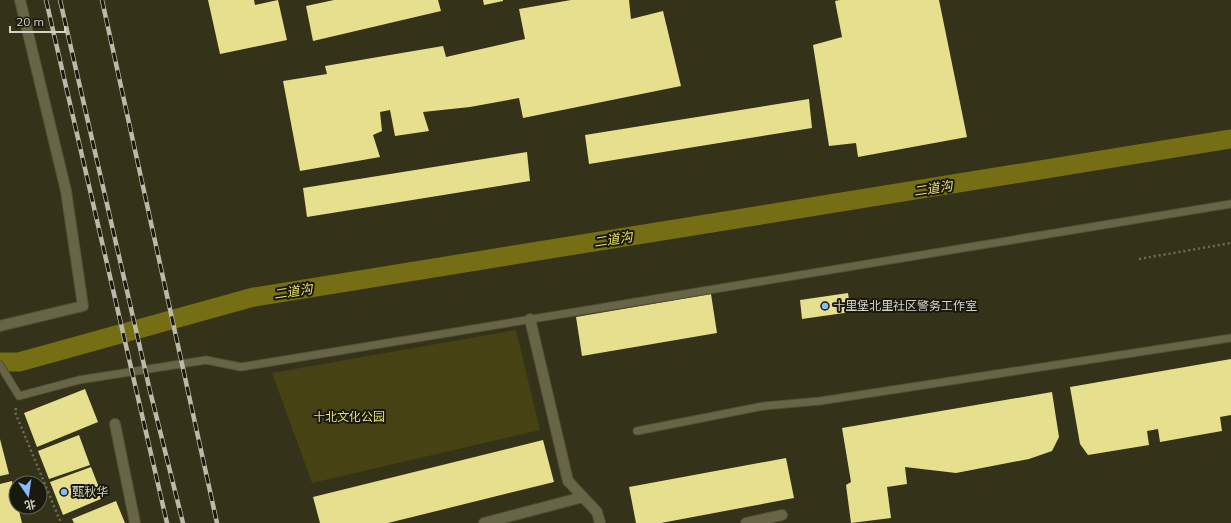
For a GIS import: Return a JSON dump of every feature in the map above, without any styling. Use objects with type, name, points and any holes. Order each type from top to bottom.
[{"type":"street","points":[[0,326],[83,306],[66,191],[20,0]]},
{"type":"street","points":[[530,318],[568,481],[597,512],[600,523]]},
{"type":"street","points":[[115,424],[135,523]]},
{"type":"street","points":[[484,523],[583,497]]},
{"type":"street","points":[[746,523],[782,515]]},
{"type":"lane","points":[[0,365],[19,396],[78,380],[206,360],[241,367],[530,318],[1231,204]]},
{"type":"lane","points":[[637,431],[764,406],[820,401],[1231,338]]},
{"type":"path","points":[[1139,259],[1231,243]]},
{"type":"path","points":[[19,396],[15,412],[60,523]]},
{"type":"green space","name":"十北文化公园","points":[[516,330],[540,430],[312,483],[272,373]]},
{"type":"building","points":[[208,0],[254,0],[255,5],[278,0],[287,40],[220,54]]},
{"type":"building","points":[[334,0],[438,0],[441,11],[313,41],[306,6]]},
{"type":"building","points":[[483,0],[503,0],[503,1],[484,5]]},
{"type":"building","points":[[571,0],[629,0],[631,19],[663,11],[681,86],[523,118],[519,98],[470,107],[423,112],[429,131],[395,136],[390,110],[380,112],[382,131],[373,135],[380,157],[300,171],[283,81],[327,74],[325,66],[443,46],[446,57],[525,39],[519,9]]},
{"type":"building","points":[[939,0],[967,137],[858,157],[856,143],[829,146],[813,45],[842,37],[835,1]]},
{"type":"building","points":[[809,99],[812,128],[589,164],[585,135]]},
{"type":"building","points":[[527,152],[530,181],[307,217],[303,188]]},
{"type":"building","name":"十里堡北里社区警务工作室","points":[[848,293],[851,312],[802,319],[800,300]]},
{"type":"building","points":[[711,294],[717,333],[582,356],[576,317]]},
{"type":"building","points":[[1231,359],[1231,415],[1220,417],[1222,431],[1160,442],[1158,429],[1147,431],[1149,445],[1088,455],[1080,444],[1070,387]]},
{"type":"building","points":[[85,389],[98,422],[37,447],[24,413]]},
{"type":"building","points":[[1052,392],[1059,437],[1052,451],[1029,459],[956,473],[905,467],[907,484],[887,487],[891,518],[851,523],[846,485],[851,482],[842,428]]},
{"type":"building","points":[[79,435],[90,465],[49,479],[38,451]]},
{"type":"building","points":[[0,439],[9,474],[0,476]]},
{"type":"building","points":[[543,440],[554,482],[388,523],[320,523],[313,497]]},
{"type":"building","points":[[786,458],[794,498],[661,523],[636,523],[629,487]]},
{"type":"building","points":[[91,467],[103,498],[63,515],[50,482]]},
{"type":"building","points":[[8,482],[8,515],[20,515],[22,523],[0,523],[0,484]]},
{"type":"building","points":[[116,501],[125,523],[74,523],[72,519]]},
{"type":"waterway","name":"二道沟","points":[[0,362],[19,362],[254,297],[1231,139]]},
{"type":"railway","points":[[46,0],[167,523]]},
{"type":"railway","points":[[60,0],[150,391],[183,523]]},
{"type":"railway","points":[[102,0],[217,523]]},
{"type":"place","name":"十里堡北里社区警务工作室","points":[[825,306]]},
{"type":"place","name":"甄秋华","points":[[64,492]]}]
